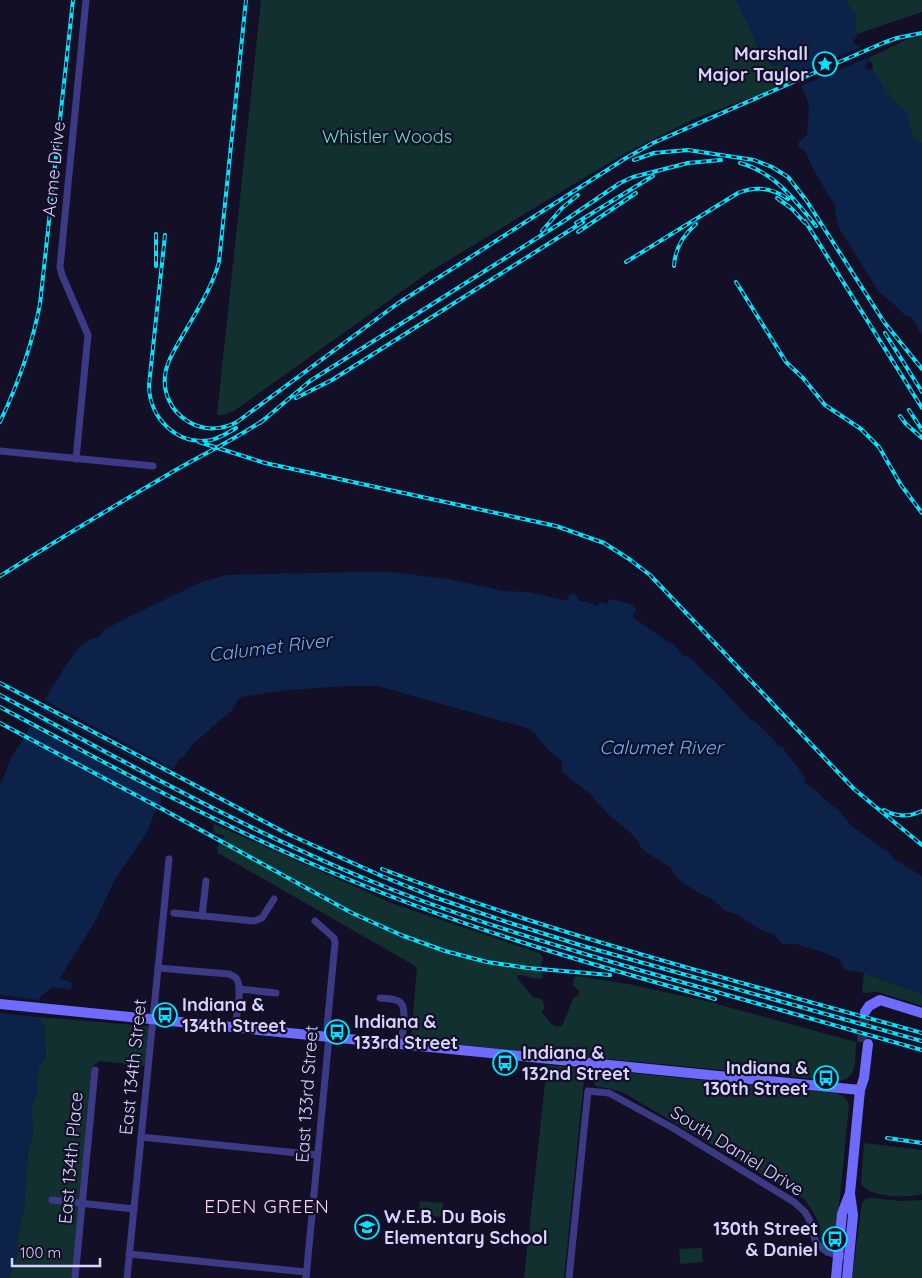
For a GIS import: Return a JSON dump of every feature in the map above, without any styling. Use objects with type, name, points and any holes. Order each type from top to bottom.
[{"type":"main road","points":[[868,1013],[869,1006],[874,1002],[885,1000],[922,1012]]},
{"type":"main road","points":[[0,1004],[860,1090]]},
{"type":"main road","points":[[836,1278],[842,1214],[850,1193],[860,1090],[858,1077],[865,1043]]},
{"type":"main road","points":[[847,1278],[854,1215],[850,1193]]},
{"type":"street","name":"Acme Drive","points":[[76,459],[88,335],[60,267],[86,0]]},
{"type":"street","points":[[0,451],[154,466]]},
{"type":"street","name":"East 134th Street","points":[[127,1278],[169,859]]},
{"type":"street","points":[[202,916],[206,881]]},
{"type":"street","points":[[174,913],[254,921],[262,918],[274,899]]},
{"type":"street","name":"East 133rd Street","points":[[306,1275],[329,1037],[327,1028],[335,943],[334,938],[315,921]]},
{"type":"street","points":[[158,968],[229,974],[236,979],[239,989],[235,1028]]},
{"type":"street","points":[[239,989],[276,993]]},
{"type":"street","points":[[380,998],[396,1000],[403,1007],[401,1044]]},
{"type":"street","name":"East 134th Place","points":[[75,1278],[95,1070]]},
{"type":"street","name":"South Daniel Drive","points":[[569,1278],[588,1092],[609,1094],[673,1128],[794,1202],[805,1212],[810,1221],[816,1244],[827,1252],[849,1260]]},
{"type":"street","points":[[141,1137],[317,1155]]},
{"type":"street","points":[[52,1200],[134,1209]]},
{"type":"street","points":[[129,1254],[306,1275]]},
{"type":"green space","name":"Whistler Woods","points":[[261,0],[736,0],[760,51],[781,65],[790,67],[797,80],[696,118],[622,155],[429,272],[234,411],[217,415]]},
{"type":"green space","points":[[846,0],[922,0],[922,12],[857,34],[855,25],[856,15]]},
{"type":"green space","points":[[922,36],[922,153],[872,69],[873,65],[868,58],[910,38]]},
{"type":"green space","points":[[214,824],[394,904],[539,953],[543,957],[541,966],[543,978],[537,979],[518,975],[517,978],[533,997],[542,999],[545,1008],[541,1013],[555,1026],[562,1026],[574,997],[579,995],[579,991],[573,985],[574,978],[577,976],[628,984],[706,1001],[856,1042],[854,1067],[849,1077],[838,1081],[411,1040],[417,967],[218,853],[217,846],[225,838],[223,835],[215,833],[213,830]]},
{"type":"green space","points":[[864,973],[922,994],[922,1006],[878,992],[862,993]]},
{"type":"green space","points":[[38,1017],[147,1026],[149,1028],[146,1066],[99,1061],[93,1066],[74,1278],[9,1278],[18,1254],[17,1241],[24,1206],[28,1152],[33,1132],[31,1108],[36,1096],[39,1066],[46,1058],[44,1026]]},
{"type":"green space","points":[[547,1065],[836,1093],[843,1096],[849,1106],[835,1246],[825,1245],[820,1241],[819,1224],[804,1199],[624,1093],[595,1086],[593,1080],[584,1080],[564,1278],[524,1278]]},
{"type":"green space","points":[[864,1143],[922,1150],[922,1194],[890,1196],[866,1189],[861,1184]]},
{"type":"green space","points":[[865,1199],[900,1201],[922,1200],[922,1278],[852,1278],[862,1203]]},
{"type":"green space","points":[[420,1201],[443,1203],[442,1217],[419,1215]]},
{"type":"green space","points":[[702,1248],[703,1262],[680,1264],[679,1249]]},
{"type":"water","points":[[736,0],[846,0],[856,15],[857,37],[853,43],[859,45],[870,62],[866,63],[865,67],[868,70],[872,69],[896,104],[907,112],[912,135],[916,141],[922,143],[922,335],[911,317],[905,316],[878,291],[838,226],[834,204],[814,171],[805,151],[798,146],[798,143],[807,135],[809,107],[805,94],[790,67],[774,66],[765,60]]},
{"type":"water","name":"Calumet River","points":[[391,572],[447,579],[504,591],[528,592],[569,601],[567,597],[574,593],[580,601],[598,606],[599,602],[608,604],[609,599],[631,604],[636,609],[634,618],[673,644],[684,656],[690,658],[714,680],[747,716],[755,721],[777,745],[783,748],[804,776],[807,785],[838,810],[850,825],[890,853],[894,859],[922,876],[922,994],[864,973],[845,970],[839,959],[825,953],[796,944],[782,944],[773,934],[761,930],[736,914],[725,911],[712,899],[682,882],[676,877],[671,868],[643,850],[634,836],[607,813],[590,794],[562,772],[562,761],[546,748],[535,733],[527,728],[378,686],[287,690],[241,697],[232,710],[178,760],[161,796],[161,803],[154,814],[148,831],[116,878],[94,923],[60,978],[72,983],[71,990],[52,987],[40,997],[38,1017],[44,1026],[46,1058],[39,1066],[36,1081],[38,1091],[31,1108],[33,1132],[28,1152],[24,1206],[17,1241],[18,1254],[9,1278],[0,1278],[0,785],[11,758],[44,700],[80,646],[91,639],[99,637],[104,630],[199,583],[226,575]]},
{"type":"pier","points":[[863,46],[866,54],[870,57],[798,87],[792,76]]},
{"type":"pier","points":[[44,700],[175,770],[172,778],[40,707]]},
{"type":"pier","points":[[39,709],[172,779],[168,787],[35,716]]},
{"type":"pier","points":[[34,718],[168,789],[166,795],[164,797],[30,726]]},
{"type":"pier","points":[[26,735],[162,807],[160,809],[24,738]]},
{"type":"pier","points":[[0,995],[39,1000],[38,1017],[0,1013]]},
{"type":"tunnel","points":[[862,1042],[865,1012]]},
{"type":"railway","points":[[0,422],[24,364],[40,304],[73,0]]},
{"type":"railway","points":[[246,0],[219,262],[208,290],[171,356],[165,378],[166,393],[177,413],[189,422],[207,428],[225,427],[237,422],[397,304],[626,158],[653,143],[883,43],[922,33]]},
{"type":"railway","points":[[634,160],[654,153],[688,150],[754,160],[772,167],[788,177],[806,200],[884,322],[922,369]]},
{"type":"railway","points":[[260,423],[310,381],[564,221],[620,183],[633,177],[688,163],[721,160]]},
{"type":"railway","points":[[740,163],[763,173],[783,188],[816,226]]},
{"type":"railway","points":[[576,223],[653,176]]},
{"type":"railway","points":[[626,262],[738,193],[751,189],[764,189],[776,192],[788,199]]},
{"type":"railway","points":[[578,232],[636,193]]},
{"type":"railway","points":[[542,231],[562,208],[578,195]]},
{"type":"railway","points":[[777,198],[791,208],[805,223]]},
{"type":"railway","points":[[805,221],[922,408]]},
{"type":"railway","points":[[296,398],[332,380],[583,222]]},
{"type":"railway","points":[[674,266],[680,243],[696,224]]},
{"type":"railway","points":[[156,234],[156,266]]},
{"type":"railway","points":[[165,235],[149,385],[150,397],[154,408],[167,427],[187,439],[211,440],[221,437],[236,428]]},
{"type":"railway","points":[[736,282],[786,362],[803,378],[825,405],[861,429],[879,447],[901,485],[922,513]]},
{"type":"railway","points":[[885,333],[922,392]]},
{"type":"railway","points":[[909,410],[922,430]]},
{"type":"railway","points":[[900,416],[922,438]]},
{"type":"railway","points":[[0,576],[126,499],[242,434],[265,419]]},
{"type":"railway","points":[[199,442],[265,463],[556,526],[604,543],[650,575],[854,789],[922,845]]},
{"type":"railway","points":[[0,683],[288,834],[431,896],[583,946],[922,1041]]},
{"type":"railway","points":[[0,695],[240,822],[338,867],[419,900],[575,951],[922,1050]]},
{"type":"railway","points":[[0,707],[201,812],[283,851],[372,889],[517,941],[715,999]]},
{"type":"railway","points":[[0,723],[352,913],[401,935],[445,951],[487,962],[528,968],[610,975]]},
{"type":"railway","points":[[884,810],[893,814],[903,815],[922,811]]},
{"type":"railway","points":[[382,869],[515,916],[582,937],[922,1033]]},
{"type":"railway","points":[[887,1138],[922,1143]]},
{"type":"place","name":"Marshall Major Taylor","points":[[825,64]]},
{"type":"place","name":"Indiana & 134th Street","points":[[165,1015]]},
{"type":"place","name":"Indiana & 133rd Street","points":[[337,1032]]},
{"type":"place","name":"Indiana & 132nd Street","points":[[505,1063]]},
{"type":"place","name":"Indiana & 130th Street","points":[[826,1078]]},
{"type":"place","name":"W.E.B. Du Bois Elementary School","points":[[367,1227]]},
{"type":"place","name":"130th Street & Daniel","points":[[835,1239]]},
{"type":"district","name":"EDEN GREEN","points":[[267,1206]]}]
